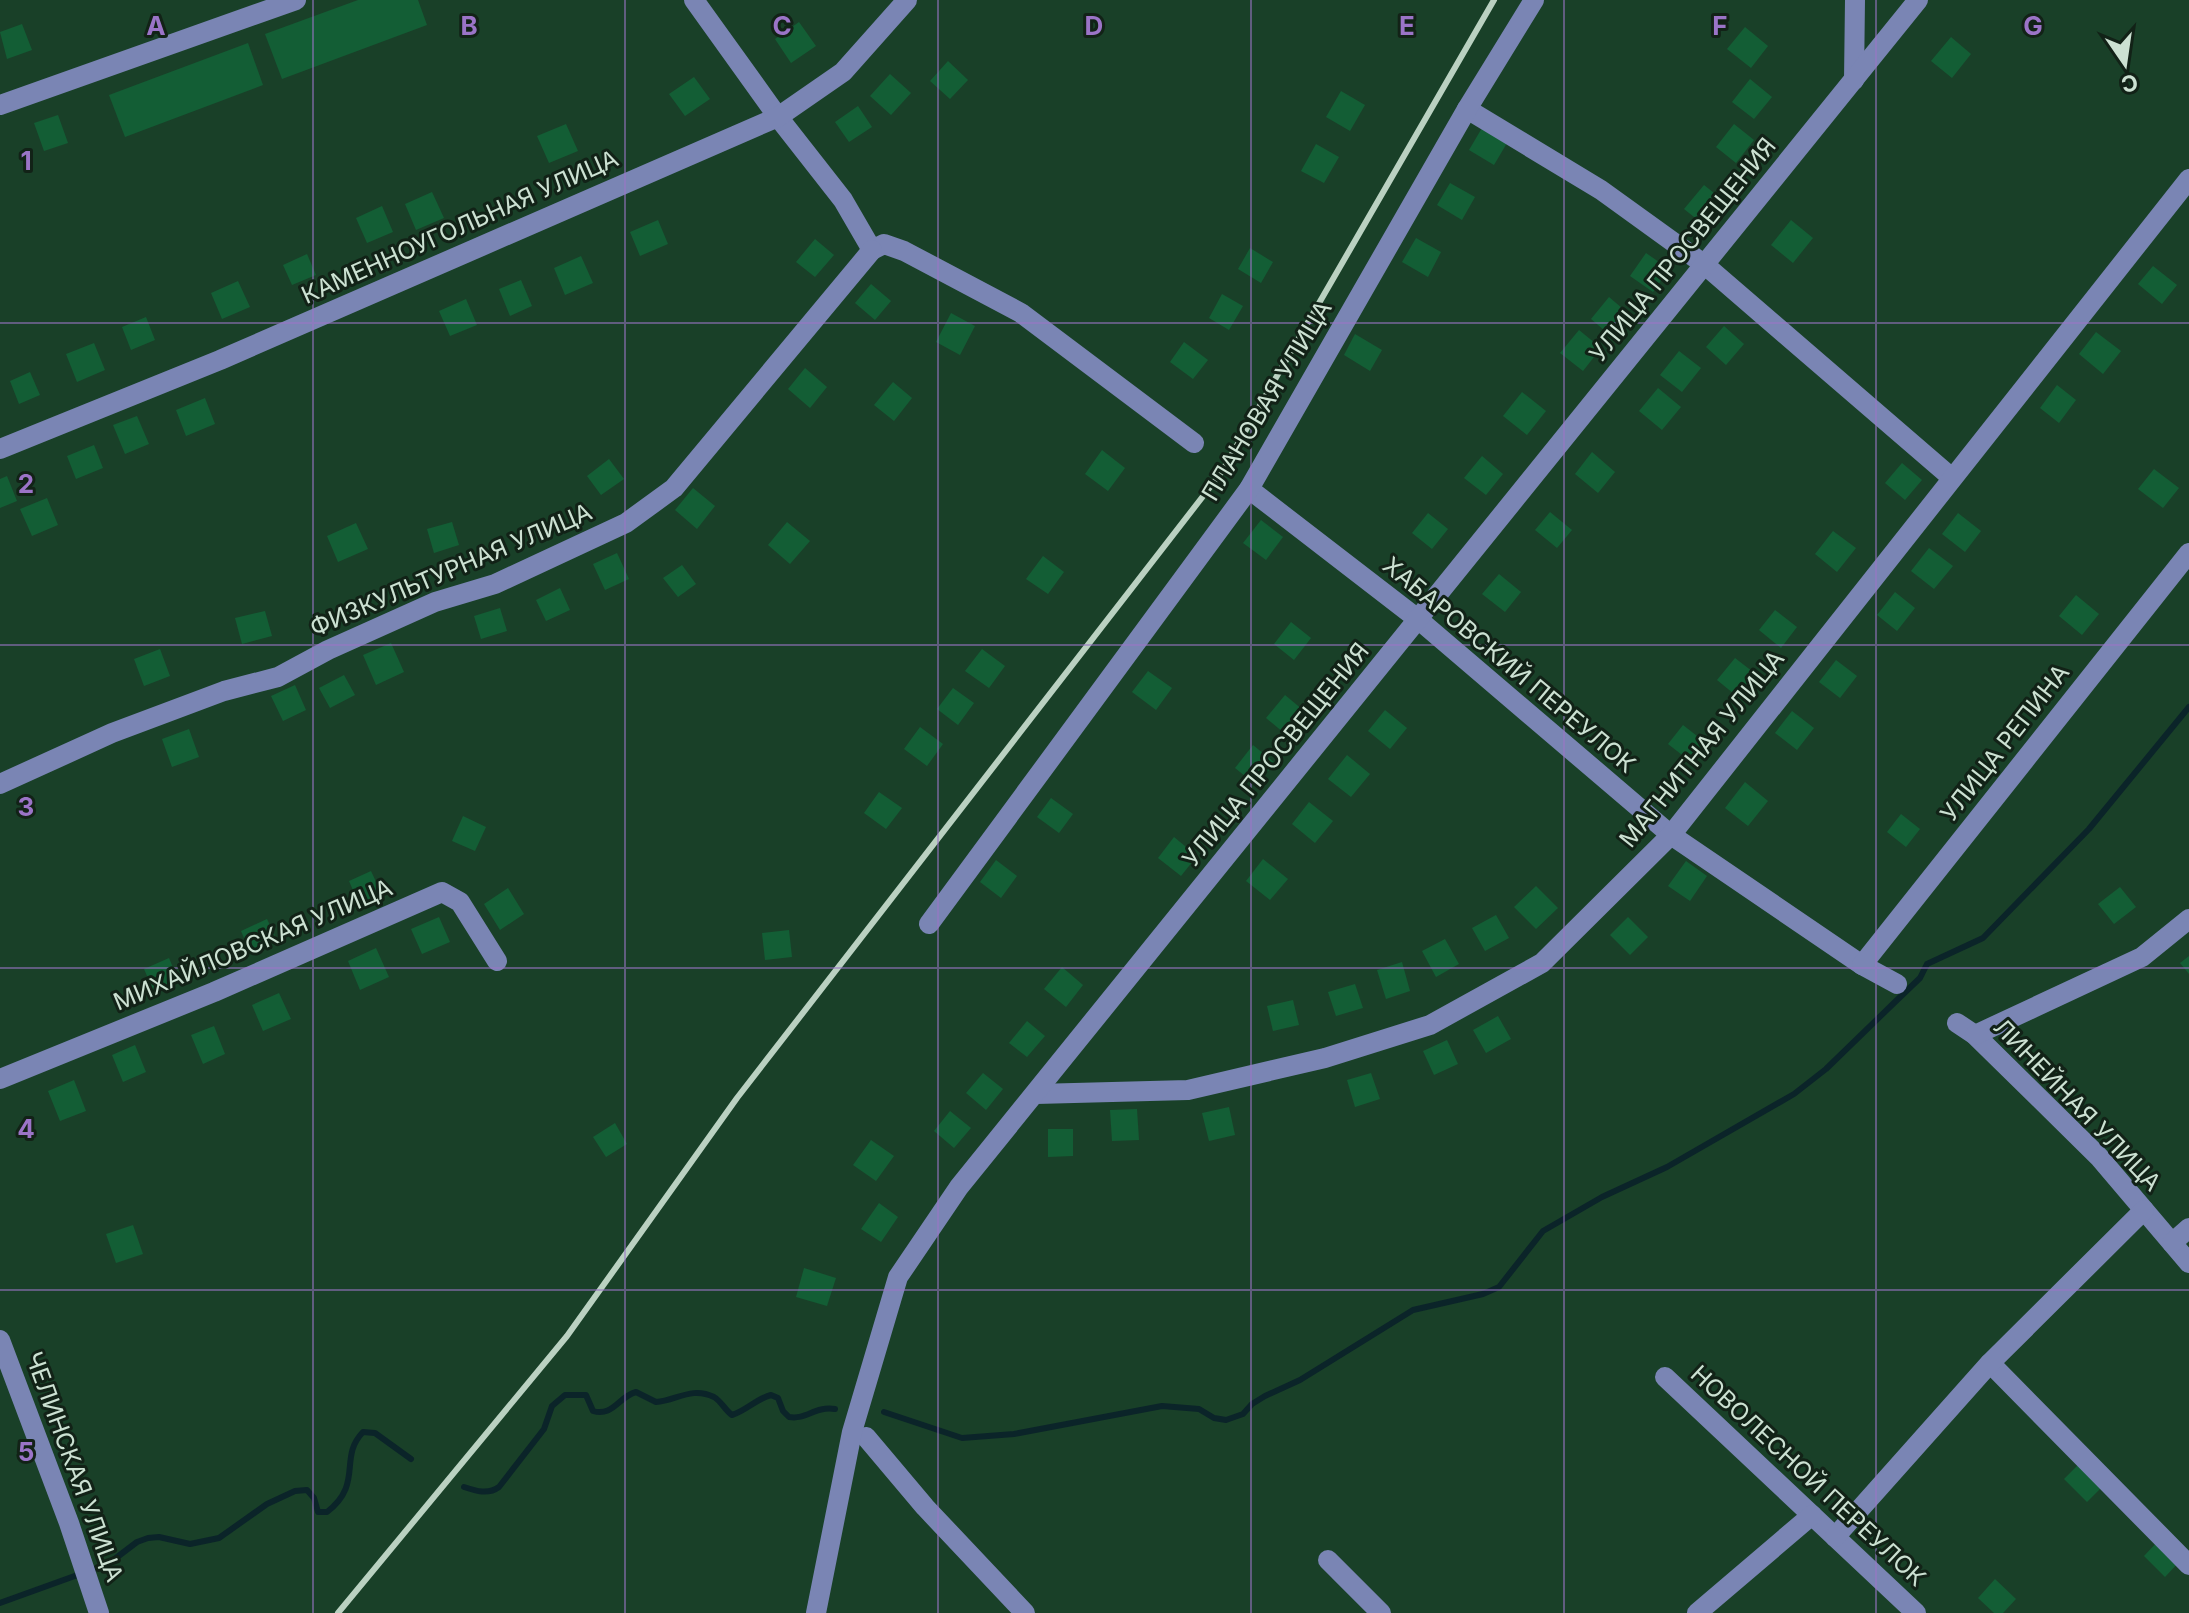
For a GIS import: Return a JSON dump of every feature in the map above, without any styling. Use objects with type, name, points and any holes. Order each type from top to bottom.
[{"type":"street","points":[[0,105],[296,0]]},
{"type":"street","points":[[694,0],[778,117],[843,200],[872,250],[884,244],[904,251],[1021,313],[1194,443]]},
{"type":"street","name":"КАМЕННОУГОЛЬНАЯ УЛИЦА","points":[[0,449],[220,360],[778,117],[843,72],[907,0]]},
{"type":"street","name":"ПЛАНОВАЯ УЛИЦА","points":[[929,924],[1249,489],[1467,109],[1534,0]]},
{"type":"street","points":[[1854,80],[1855,0]]},
{"type":"street","name":"УЛИЦА ПРОСВЕЩЕНИЯ","points":[[816,1613],[852,1432],[898,1277],[959,1187],[1918,0]]},
{"type":"street","points":[[1467,109],[1601,190],[1705,265],[1952,478]]},
{"type":"street","name":"МАГНИТНАЯ УЛИЦА","points":[[1036,1094],[1188,1090],[1325,1058],[1430,1025],[1542,963],[1671,835],[2189,179]]},
{"type":"street","name":"ФИЗКУЛЬТУРНАЯ УЛИЦА","points":[[0,784],[112,733],[224,691],[278,677],[328,650],[421,608],[495,584],[626,523],[674,488],[872,250]]},
{"type":"street","name":"ХАБАРОВСКИЙ ПЕРЕУЛОК","points":[[1249,489],[1419,620],[1671,835],[1862,965],[1897,984]]},
{"type":"street","name":"УЛИЦА РЕПИНА","points":[[1862,965],[2189,553]]},
{"type":"street","name":"МИХАЙЛОВСКАЯ УЛИЦА","points":[[0,1079],[214,992],[442,892],[460,902],[497,961]]},
{"type":"street","points":[[1975,1035],[2142,957],[2189,919]]},
{"type":"street","name":"ЛИНЕЙНАЯ УЛИЦА","points":[[1957,1023],[1975,1035],[2099,1157],[2189,1263]]},
{"type":"street","points":[[1835,1537],[1990,1363],[2144,1210]]},
{"type":"street","points":[[2172,1243],[2189,1228]]},
{"type":"street","name":"ЧЕЛИНСКАЯ УЛИЦА","points":[[0,1340],[69,1523],[99,1613]]},
{"type":"street","points":[[1990,1363],[2189,1565]]},
{"type":"street","name":"НОВОЛЕСНОЙ ПЕРЕУЛОК","points":[[1665,1377],[1916,1613]]},
{"type":"street","points":[[866,1437],[925,1507],[1025,1613]]},
{"type":"street","points":[[1697,1613],[1812,1515]]},
{"type":"street","points":[[1328,1560],[1381,1613]]},
{"type":"building","points":[[358,0],[418,0],[427,25],[282,79],[265,34]]},
{"type":"building","points":[[799,22],[816,46],[791,63],[775,39]]},
{"type":"building","points":[[22,24],[32,50],[7,59],[0,32]]},
{"type":"building","points":[[1745,27],[1768,46],[1751,68],[1727,49]]},
{"type":"building","points":[[1951,37],[1971,54],[1952,78],[1931,61]]},
{"type":"building","points":[[248,43],[263,85],[125,137],[109,95]]},
{"type":"building","points":[[948,61],[968,80],[950,99],[930,81]]},
{"type":"building","points":[[890,74],[911,93],[891,115],[870,96]]},
{"type":"building","points":[[694,77],[710,99],[685,116],[669,94]]},
{"type":"building","points":[[1750,79],[1772,97],[1754,119],[1732,102]]},
{"type":"building","points":[[1341,91],[1365,105],[1350,131],[1326,117]]},
{"type":"building","points":[[858,106],[872,127],[849,142],[835,122]]},
{"type":"building","points":[[58,115],[68,143],[44,151],[34,123]]},
{"type":"building","points":[[566,124],[578,151],[549,163],[537,136]]},
{"type":"building","points":[[1734,124],[1754,140],[1736,163],[1716,147]]},
{"type":"building","points":[[1482,128],[1507,143],[1494,165],[1469,150]]},
{"type":"building","points":[[1316,144],[1339,157],[1324,183],[1301,171]]},
{"type":"building","points":[[1450,183],[1475,197],[1462,220],[1437,205]]},
{"type":"building","points":[[1704,185],[1724,201],[1704,225],[1684,209]]},
{"type":"building","points":[[432,192],[444,218],[416,230],[405,204]]},
{"type":"building","points":[[382,206],[393,232],[367,243],[356,218]]},
{"type":"building","points":[[658,220],[668,244],[640,256],[630,232]]},
{"type":"building","points":[[1791,220],[1813,238],[1793,263],[1771,245]]},
{"type":"building","points":[[1416,238],[1441,252],[1428,277],[1402,262]]},
{"type":"building","points":[[815,239],[834,255],[815,277],[796,262]]},
{"type":"building","points":[[1250,248],[1273,262],[1261,283],[1238,269]]},
{"type":"building","points":[[1646,253],[1669,269],[1653,292],[1630,276]]},
{"type":"building","points":[[307,254],[316,275],[292,285],[283,265]]},
{"type":"building","points":[[581,256],[593,283],[565,295],[554,268]]},
{"type":"building","points":[[2153,266],[2177,285],[2162,304],[2138,284]]},
{"type":"building","points":[[521,280],[532,306],[510,316],[499,289]]},
{"type":"building","points":[[238,281],[250,307],[222,319],[211,293]]},
{"type":"building","points":[[871,284],[891,301],[875,320],[855,303]]},
{"type":"building","points":[[1222,294],[1243,306],[1229,330],[1209,318]]},
{"type":"building","points":[[1609,297],[1629,314],[1611,336],[1591,319]]},
{"type":"building","points":[[466,299],[477,325],[450,336],[439,311]]},
{"type":"building","points":[[951,313],[975,326],[960,355],[936,342]]},
{"type":"building","points":[[146,317],[155,340],[131,350],[122,327]]},
{"type":"building","points":[[1724,326],[1744,344],[1726,365],[1706,347]]},
{"type":"building","points":[[1579,330],[1601,348],[1583,371],[1560,353]]},
{"type":"building","points":[[2096,332],[2121,351],[2103,374],[2079,354]]},
{"type":"building","points":[[1355,334],[1382,350],[1370,371],[1344,355]]},
{"type":"building","points":[[1184,342],[1208,360],[1193,379],[1170,362]]},
{"type":"building","points":[[94,343],[105,370],[77,382],[66,354]]},
{"type":"building","points":[[1679,351],[1701,368],[1682,392],[1660,375]]},
{"type":"building","points":[[805,368],[827,387],[810,408],[788,389]]},
{"type":"building","points":[[30,372],[40,395],[19,404],[10,381]]},
{"type":"building","points":[[893,382],[912,398],[894,421],[874,405]]},
{"type":"building","points":[[2057,385],[2076,400],[2059,423],[2040,408]]},
{"type":"building","points":[[1658,388],[1681,407],[1662,430],[1639,411]]},
{"type":"building","points":[[1522,392],[1546,411],[1527,435],[1503,416]]},
{"type":"building","points":[[205,398],[215,424],[186,436],[176,410]]},
{"type":"building","points":[[137,416],[149,444],[125,454],[113,425]]},
{"type":"building","points":[[94,445],[103,468],[76,479],[67,456]]},
{"type":"building","points":[[1102,450],[1125,468],[1108,491],[1085,474]]},
{"type":"building","points":[[1592,452],[1615,472],[1598,493],[1575,474]]},
{"type":"building","points":[[1482,456],[1503,474],[1486,495],[1464,478]]},
{"type":"building","points":[[609,459],[624,479],[601,495],[587,476]]},
{"type":"building","points":[[1902,463],[1922,480],[1905,500],[1885,483]]},
{"type":"building","points":[[2154,469],[2179,488],[2163,508],[2138,489]]},
{"type":"building","points":[[7,476],[17,501],[0,508],[0,479]]},
{"type":"building","points":[[693,488],[715,506],[697,529],[675,510]]},
{"type":"building","points":[[47,498],[58,525],[32,536],[20,509]]},
{"type":"building","points":[[1550,512],[1572,530],[1557,548],[1535,530]]},
{"type":"building","points":[[1428,513],[1448,529],[1432,549],[1412,533]]},
{"type":"building","points":[[1958,513],[1981,531],[1965,552],[1942,534]]},
{"type":"building","points":[[1261,520],[1283,537],[1266,560],[1243,543]]},
{"type":"building","points":[[452,522],[459,545],[434,553],[427,529]]},
{"type":"building","points":[[787,522],[810,541],[790,564],[768,545]]},
{"type":"building","points":[[356,523],[368,549],[338,562],[327,536]]},
{"type":"building","points":[[1833,531],[1856,548],[1837,572],[1815,554]]},
{"type":"building","points":[[1929,548],[1953,566],[1934,589],[1911,571]]},
{"type":"building","points":[[617,553],[629,579],[605,590],[593,564]]},
{"type":"building","points":[[1043,556],[1064,572],[1048,594],[1026,579]]},
{"type":"building","points":[[682,565],[696,584],[678,597],[663,578]]},
{"type":"building","points":[[1499,574],[1521,592],[1505,612],[1482,594]]},
{"type":"building","points":[[560,588],[570,610],[546,621],[536,600]]},
{"type":"building","points":[[1895,592],[1915,608],[1897,631],[1877,615]]},
{"type":"building","points":[[2076,595],[2099,614],[2082,635],[2059,616]]},
{"type":"building","points":[[500,608],[507,631],[481,639],[474,616]]},
{"type":"building","points":[[1775,610],[1797,627],[1781,648],[1759,630]]},
{"type":"building","points":[[265,611],[272,636],[242,644],[235,618]]},
{"type":"building","points":[[1291,622],[1311,638],[1294,660],[1274,644]]},
{"type":"building","points":[[391,643],[404,672],[376,685],[363,655]]},
{"type":"building","points":[[160,649],[170,676],[144,686],[134,659]]},
{"type":"building","points":[[982,649],[1005,666],[989,688],[965,671]]},
{"type":"building","points":[[1735,658],[1757,675],[1739,698],[1717,680]]},
{"type":"building","points":[[1836,660],[1857,676],[1840,698],[1819,682]]},
{"type":"building","points":[[1148,671],[1172,688],[1156,710],[1132,692]]},
{"type":"building","points":[[344,675],[355,695],[330,708],[319,688]]},
{"type":"building","points":[[295,685],[306,710],[283,721],[271,696]]},
{"type":"building","points":[[953,688],[974,703],[958,725],[937,709]]},
{"type":"building","points":[[1285,695],[1309,715],[1290,738],[1266,718]]},
{"type":"building","points":[[1385,710],[1407,728],[1390,749],[1368,731]]},
{"type":"building","points":[[1792,711],[1814,728],[1797,750],[1775,733]]},
{"type":"building","points":[[1683,725],[1706,743],[1691,762],[1668,744]]},
{"type":"building","points":[[920,727],[943,744],[927,766],[904,749]]},
{"type":"building","points":[[189,729],[199,757],[172,767],[162,739]]},
{"type":"building","points":[[1253,745],[1275,763],[1256,785],[1235,768]]},
{"type":"building","points":[[1347,755],[1370,774],[1351,797],[1328,779]]},
{"type":"building","points":[[1745,782],[1768,801],[1748,826],[1725,808]]},
{"type":"building","points":[[879,792],[902,808],[886,829],[864,813]]},
{"type":"building","points":[[1051,798],[1073,814],[1059,833],[1037,817]]},
{"type":"building","points":[[1309,802],[1333,821],[1315,843],[1292,824]]},
{"type":"building","points":[[1901,814],[1920,829],[1906,847],[1887,832]]},
{"type":"building","points":[[463,816],[486,827],[475,851],[452,841]]},
{"type":"building","points":[[1174,837],[1197,856],[1181,876],[1158,858]]},
{"type":"building","points":[[1263,859],[1288,879],[1270,900],[1246,881]]},
{"type":"building","points":[[996,860],[1017,876],[1001,898],[980,882]]},
{"type":"building","points":[[1686,861],[1707,876],[1690,901],[1668,886]]},
{"type":"building","points":[[371,871],[384,899],[361,909],[349,881]]},
{"type":"building","points":[[1536,886],[1558,908],[1536,929],[1514,907]]},
{"type":"building","points":[[2120,887],[2136,907],[2114,924],[2098,904]]},
{"type":"building","points":[[508,888],[524,914],[500,930],[484,904]]},
{"type":"building","points":[[1496,915],[1509,938],[1485,951],[1472,928]]},
{"type":"building","points":[[439,917],[450,942],[422,954],[411,929]]},
{"type":"building","points":[[1628,917],[1648,937],[1630,955],[1610,935]]},
{"type":"building","points":[[267,919],[277,940],[250,952],[241,931]]},
{"type":"building","points":[[789,930],[792,957],[765,960],[762,933]]},
{"type":"building","points":[[1445,939],[1459,964],[1436,977],[1422,951]]},
{"type":"building","points":[[376,948],[389,977],[360,990],[348,961]]},
{"type":"building","points":[[2189,956],[2189,974],[2180,963]]},
{"type":"building","points":[[169,958],[179,982],[154,992],[144,969]]},
{"type":"building","points":[[1402,962],[1410,991],[1386,999],[1377,970]]},
{"type":"building","points":[[1062,967],[1083,985],[1066,1007],[1044,989]]},
{"type":"building","points":[[1355,984],[1363,1008],[1336,1016],[1328,992]]},
{"type":"building","points":[[279,993],[291,1019],[263,1031],[252,1005]]},
{"type":"building","points":[[1293,1000],[1299,1025],[1273,1031],[1267,1006]]},
{"type":"building","points":[[1498,1016],[1511,1039],[1486,1053],[1473,1030]]},
{"type":"building","points":[[1027,1021],[1045,1036],[1027,1057],[1009,1043]]},
{"type":"building","points":[[214,1026],[225,1054],[203,1064],[191,1035]]},
{"type":"building","points":[[1447,1040],[1458,1064],[1434,1075],[1423,1051]]},
{"type":"building","points":[[135,1045],[146,1072],[123,1082],[112,1055]]},
{"type":"building","points":[[983,1073],[1003,1089],[986,1110],[966,1093]]},
{"type":"building","points":[[1371,1073],[1380,1099],[1355,1107],[1347,1080]]},
{"type":"building","points":[[74,1080],[86,1111],[60,1121],[48,1091]]},
{"type":"building","points":[[1229,1107],[1235,1135],[1209,1141],[1202,1113]]},
{"type":"building","points":[[1137,1109],[1139,1140],[1112,1141],[1110,1110]]},
{"type":"building","points":[[950,1111],[971,1128],[954,1148],[934,1131]]},
{"type":"building","points":[[615,1123],[627,1144],[606,1157],[593,1137]]},
{"type":"building","points":[[1048,1129],[1073,1129],[1073,1156],[1048,1157]]},
{"type":"building","points":[[871,1140],[894,1156],[876,1181],[853,1165]]},
{"type":"building","points":[[879,1203],[898,1217],[881,1242],[861,1229]]},
{"type":"building","points":[[133,1225],[143,1254],[116,1263],[106,1234]]},
{"type":"building","points":[[804,1268],[836,1278],[827,1306],[796,1297]]},
{"type":"building","points":[[2082,1461],[2105,1484],[2087,1502],[2064,1479]]},
{"type":"building","points":[[2160,1539],[2181,1560],[2165,1577],[2144,1556]]},
{"type":"building","points":[[1995,1579],[2016,1599],[2003,1613],[1994,1613],[1978,1598]]},
{"type":"waterway","points":[[884,1412],[962,1438],[1014,1434],[1162,1406],[1199,1409],[1214,1418],[1226,1420],[1243,1414],[1265,1396],[1300,1380],[1413,1310],[1483,1294],[1499,1287],[1543,1231],[1602,1197],[1667,1167],[1794,1094],[1826,1069],[1920,978],[1927,964],[1983,938],[2089,829],[2189,707]]},
{"type":"waterway","points":[[464,1487],[486,1492],[499,1487],[544,1429],[552,1406],[565,1395],[586,1395],[593,1411],[600,1412],[611,1409],[636,1392],[656,1402],[691,1393],[706,1394],[732,1415],[771,1395],[778,1398],[789,1417],[835,1409]]},
{"type":"waterway","points":[[0,1603],[108,1564],[137,1542],[148,1538],[159,1537],[190,1544],[219,1538],[267,1504],[295,1491],[307,1490],[314,1498],[318,1512],[327,1512],[345,1491],[352,1451],[363,1432],[375,1433],[411,1459]]},
{"type":"railway","points":[[338,1613],[567,1336],[737,1098],[1221,473],[1494,0]]}]
